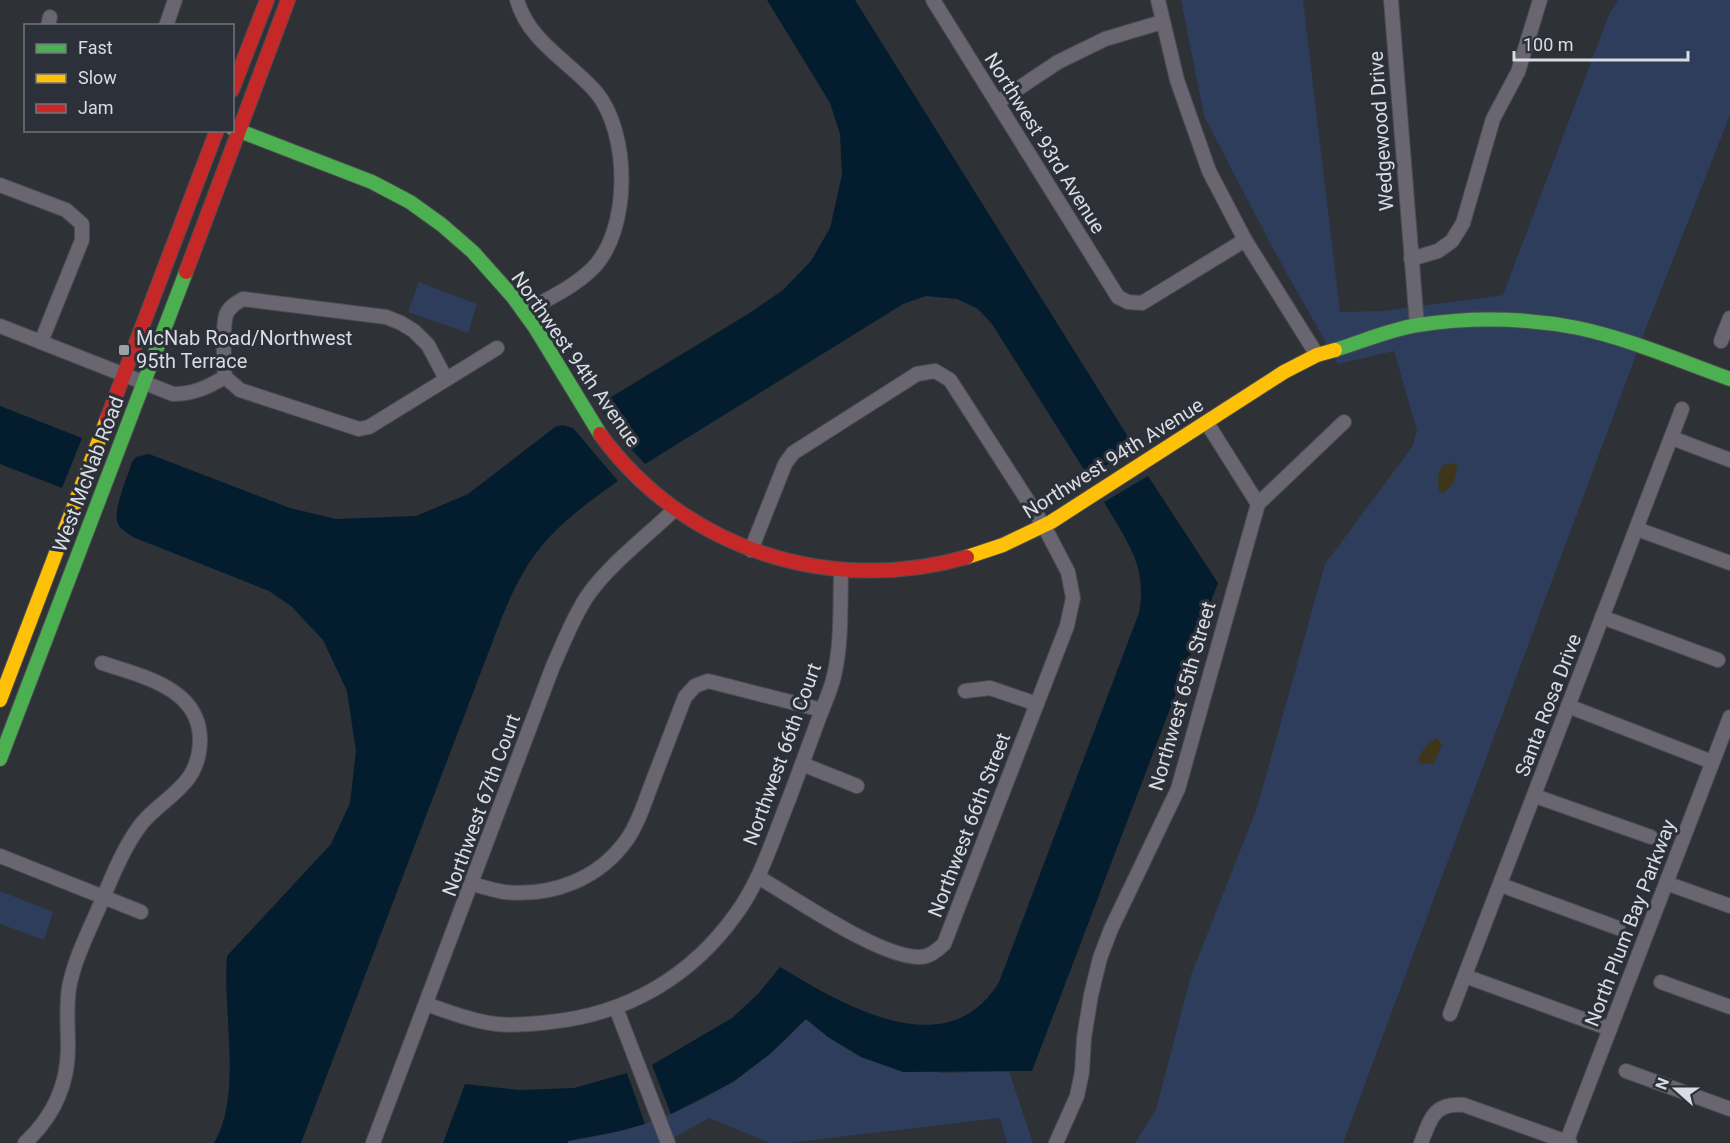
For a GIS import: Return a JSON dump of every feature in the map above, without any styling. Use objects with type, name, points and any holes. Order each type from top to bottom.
[{"type":"street","points":[[167,24],[176,0]]},
{"type":"street","points":[[234,85],[267,0]]},
{"type":"street","name":"West McNab Road","points":[[0,759],[145,382],[236,129],[288,0]]},
{"type":"street","points":[[517,0],[526,23],[539,40],[597,94],[611,121],[620,150],[622,183],[618,216],[608,244],[594,266],[574,283],[524,312]]},
{"type":"street","name":"Northwest 93rd Avenue","points":[[933,0],[1118,297],[1128,302],[1142,303],[1245,240]]},
{"type":"street","points":[[1158,0],[1177,80],[1209,171],[1245,240],[1317,355]]},
{"type":"street","name":"Wedgewood Drive","points":[[1391,0],[1417,324]]},
{"type":"street","points":[[1411,260],[1438,251],[1452,241],[1463,223],[1494,119],[1518,72],[1540,0]]},
{"type":"street","points":[[998,102],[1058,62],[1105,39],[1162,22]]},
{"type":"street","name":"Northwest 94th Avenue","points":[[236,129],[354,174],[410,202],[451,232],[486,266],[524,312],[608,445],[637,478],[674,510],[751,550],[796,564],[842,572],[925,567],[1000,546],[1044,526],[1284,372],[1317,355],[1417,324],[1481,320],[1534,322],[1578,328],[1633,343],[1730,379]]},
{"type":"street","name":"West McNab Road","points":[[0,700],[216,132]]},
{"type":"street","points":[[0,184],[66,210],[82,224],[82,240],[41,342]]},
{"type":"street","points":[[446,379],[428,345],[414,331],[386,317],[243,299],[232,306],[226,316],[225,377],[240,390],[359,429],[369,427],[497,348]]},
{"type":"street","points":[[1721,340],[1730,318]]},
{"type":"street","points":[[0,326],[173,394],[186,394],[203,389],[225,377]]},
{"type":"street","name":"Northwest 66th Street","points":[[751,550],[785,464],[793,453],[917,374],[935,371],[950,380],[1044,526],[1068,572],[1073,598],[1067,626],[944,944],[932,955],[922,958],[901,955],[879,946],[758,877]]},
{"type":"street","name":"Santa Rosa Drive","points":[[1450,1014],[1682,409]]},
{"type":"street","points":[[1207,423],[1258,504],[1344,422]]},
{"type":"street","points":[[1672,438],[1730,460]]},
{"type":"street","name":"Northwest 65th Street","points":[[1056,1143],[1077,1096],[1091,995],[1100,958],[1111,929],[1178,789],[1258,504]]},
{"type":"street","name":"Northwest 67th Court","points":[[373,1143],[553,666],[572,623],[589,594],[606,574],[674,510]]},
{"type":"street","points":[[1637,529],[1730,563]]},
{"type":"street","name":"Northwest 66th Court","points":[[426,1004],[464,1018],[497,1024],[533,1024],[575,1019],[616,1008],[679,973],[708,948],[736,914],[758,877],[822,710],[834,676],[838,651],[842,572]]},
{"type":"street","points":[[1602,617],[1718,660]]},
{"type":"street","points":[[25,1143],[51,1114],[60,1094],[66,1071],[68,1048],[66,1014],[69,990],[75,964],[104,896],[126,847],[143,822],[182,789],[195,766],[200,741],[195,717],[184,700],[168,687],[102,663]]},
{"type":"street","points":[[472,884],[502,891],[527,893],[551,890],[579,881],[604,865],[628,838],[643,808],[685,697],[694,686],[708,681],[822,710]]},
{"type":"street","points":[[965,691],[990,687],[1037,704]]},
{"type":"street","points":[[1568,706],[1712,762]]},
{"type":"street","name":"North Plum Bay Parkway","points":[[1568,1143],[1728,725]]},
{"type":"street","points":[[802,764],[857,786]]},
{"type":"street","points":[[1535,796],[1651,837]]},
{"type":"street","points":[[0,856],[141,912]]},
{"type":"street","points":[[1666,883],[1730,906]]},
{"type":"street","points":[[1501,885],[1618,928]]},
{"type":"street","points":[[1465,976],[1610,1029]]},
{"type":"street","points":[[1661,982],[1730,1007]]},
{"type":"street","points":[[616,1008],[668,1143]]},
{"type":"street","points":[[1626,1071],[1730,1109]]},
{"type":"street","points":[[1421,1143],[1431,1117],[1440,1108],[1452,1104],[1464,1105],[1568,1143]]},
{"type":"shaded area","points":[[767,0],[855,0],[1135,448],[1088,476],[992,324],[978,309],[957,299],[926,296],[903,304],[645,464],[620,437],[598,405],[748,314],[783,290],[811,261],[830,228],[842,175],[840,134],[830,103]]},
{"type":"shaded area","points":[[1181,0],[1303,0],[1340,312],[1383,311],[1503,295],[1610,12],[1618,0],[1730,0],[1730,115],[1646,328],[1343,1143],[1135,1143],[1156,1110],[1191,975],[1257,808],[1325,564],[1412,447],[1417,431],[1394,351],[1338,364],[1272,247],[1204,116]]},
{"type":"shaded area","points":[[419,282],[477,304],[468,333],[408,312]]},
{"type":"shaded area","points":[[0,406],[82,438],[62,488],[0,464]]},
{"type":"shaded area","points":[[562,425],[573,428],[618,481],[577,511],[552,534],[531,560],[514,590],[301,1143],[214,1143],[223,1123],[230,1078],[227,956],[331,844],[350,803],[356,751],[347,691],[323,640],[291,606],[269,591],[133,537],[119,526],[117,511],[132,462],[136,457],[149,454],[290,508],[336,519],[416,516],[468,494],[555,427]]},
{"type":"shaded area","points":[[1148,476],[1218,583],[1032,1071],[903,1072],[861,1057],[828,1037],[806,1019],[770,1054],[733,1082],[671,1114],[652,1065],[732,1018],[759,993],[780,967],[863,1011],[893,1021],[923,1025],[952,1021],[977,1008],[999,982],[1139,613],[1141,596],[1138,567],[1127,542],[1104,502]]},
{"type":"shaded area","points":[[0,891],[53,912],[44,940],[0,924]]},
{"type":"shaded area","points":[[806,1019],[828,1037],[861,1057],[942,1073],[1009,1071],[1033,1143],[1007,1143],[1000,1118],[788,1143],[770,1143],[709,1118],[664,1143],[568,1143],[568,1141],[643,1124],[700,1100],[753,1067],[779,1046]]},
{"type":"shaded area","points":[[627,1073],[645,1124],[568,1141],[568,1143],[443,1143],[465,1084],[518,1090],[574,1088]]},
{"type":"sand","points":[[1457,463],[1452,483],[1443,493],[1439,491],[1438,477],[1441,468],[1444,465]]},
{"type":"sand","points":[[1437,738],[1442,744],[1434,764],[1419,763],[1427,745]]},
{"type":"traffic: fast","points":[[234,129],[372,182],[410,202],[442,225],[473,252],[513,297],[536,329],[600,434]]},
{"type":"traffic: fast","points":[[0,759],[186,272]]},
{"type":"traffic: fast","points":[[1335,350],[1418,325],[1478,320],[1519,321],[1559,325],[1597,333],[1636,344],[1730,379]]},
{"type":"traffic: slow","points":[[967,557],[1003,545],[1051,522],[1284,372],[1317,355],[1335,350]]},
{"type":"traffic: slow","points":[[0,700],[107,419]]},
{"type":"traffic: jam","points":[[234,85],[267,0]]},
{"type":"traffic: jam","points":[[186,272],[288,0]]},
{"type":"traffic: jam","points":[[107,419],[216,132]]},
{"type":"traffic: jam","points":[[600,434],[634,474],[674,508],[717,534],[764,554],[813,566],[864,571],[916,568],[967,557]]},
{"type":"place","name":"McNab Road/Northwest 95th Terrace","points":[[124,350]]}]
